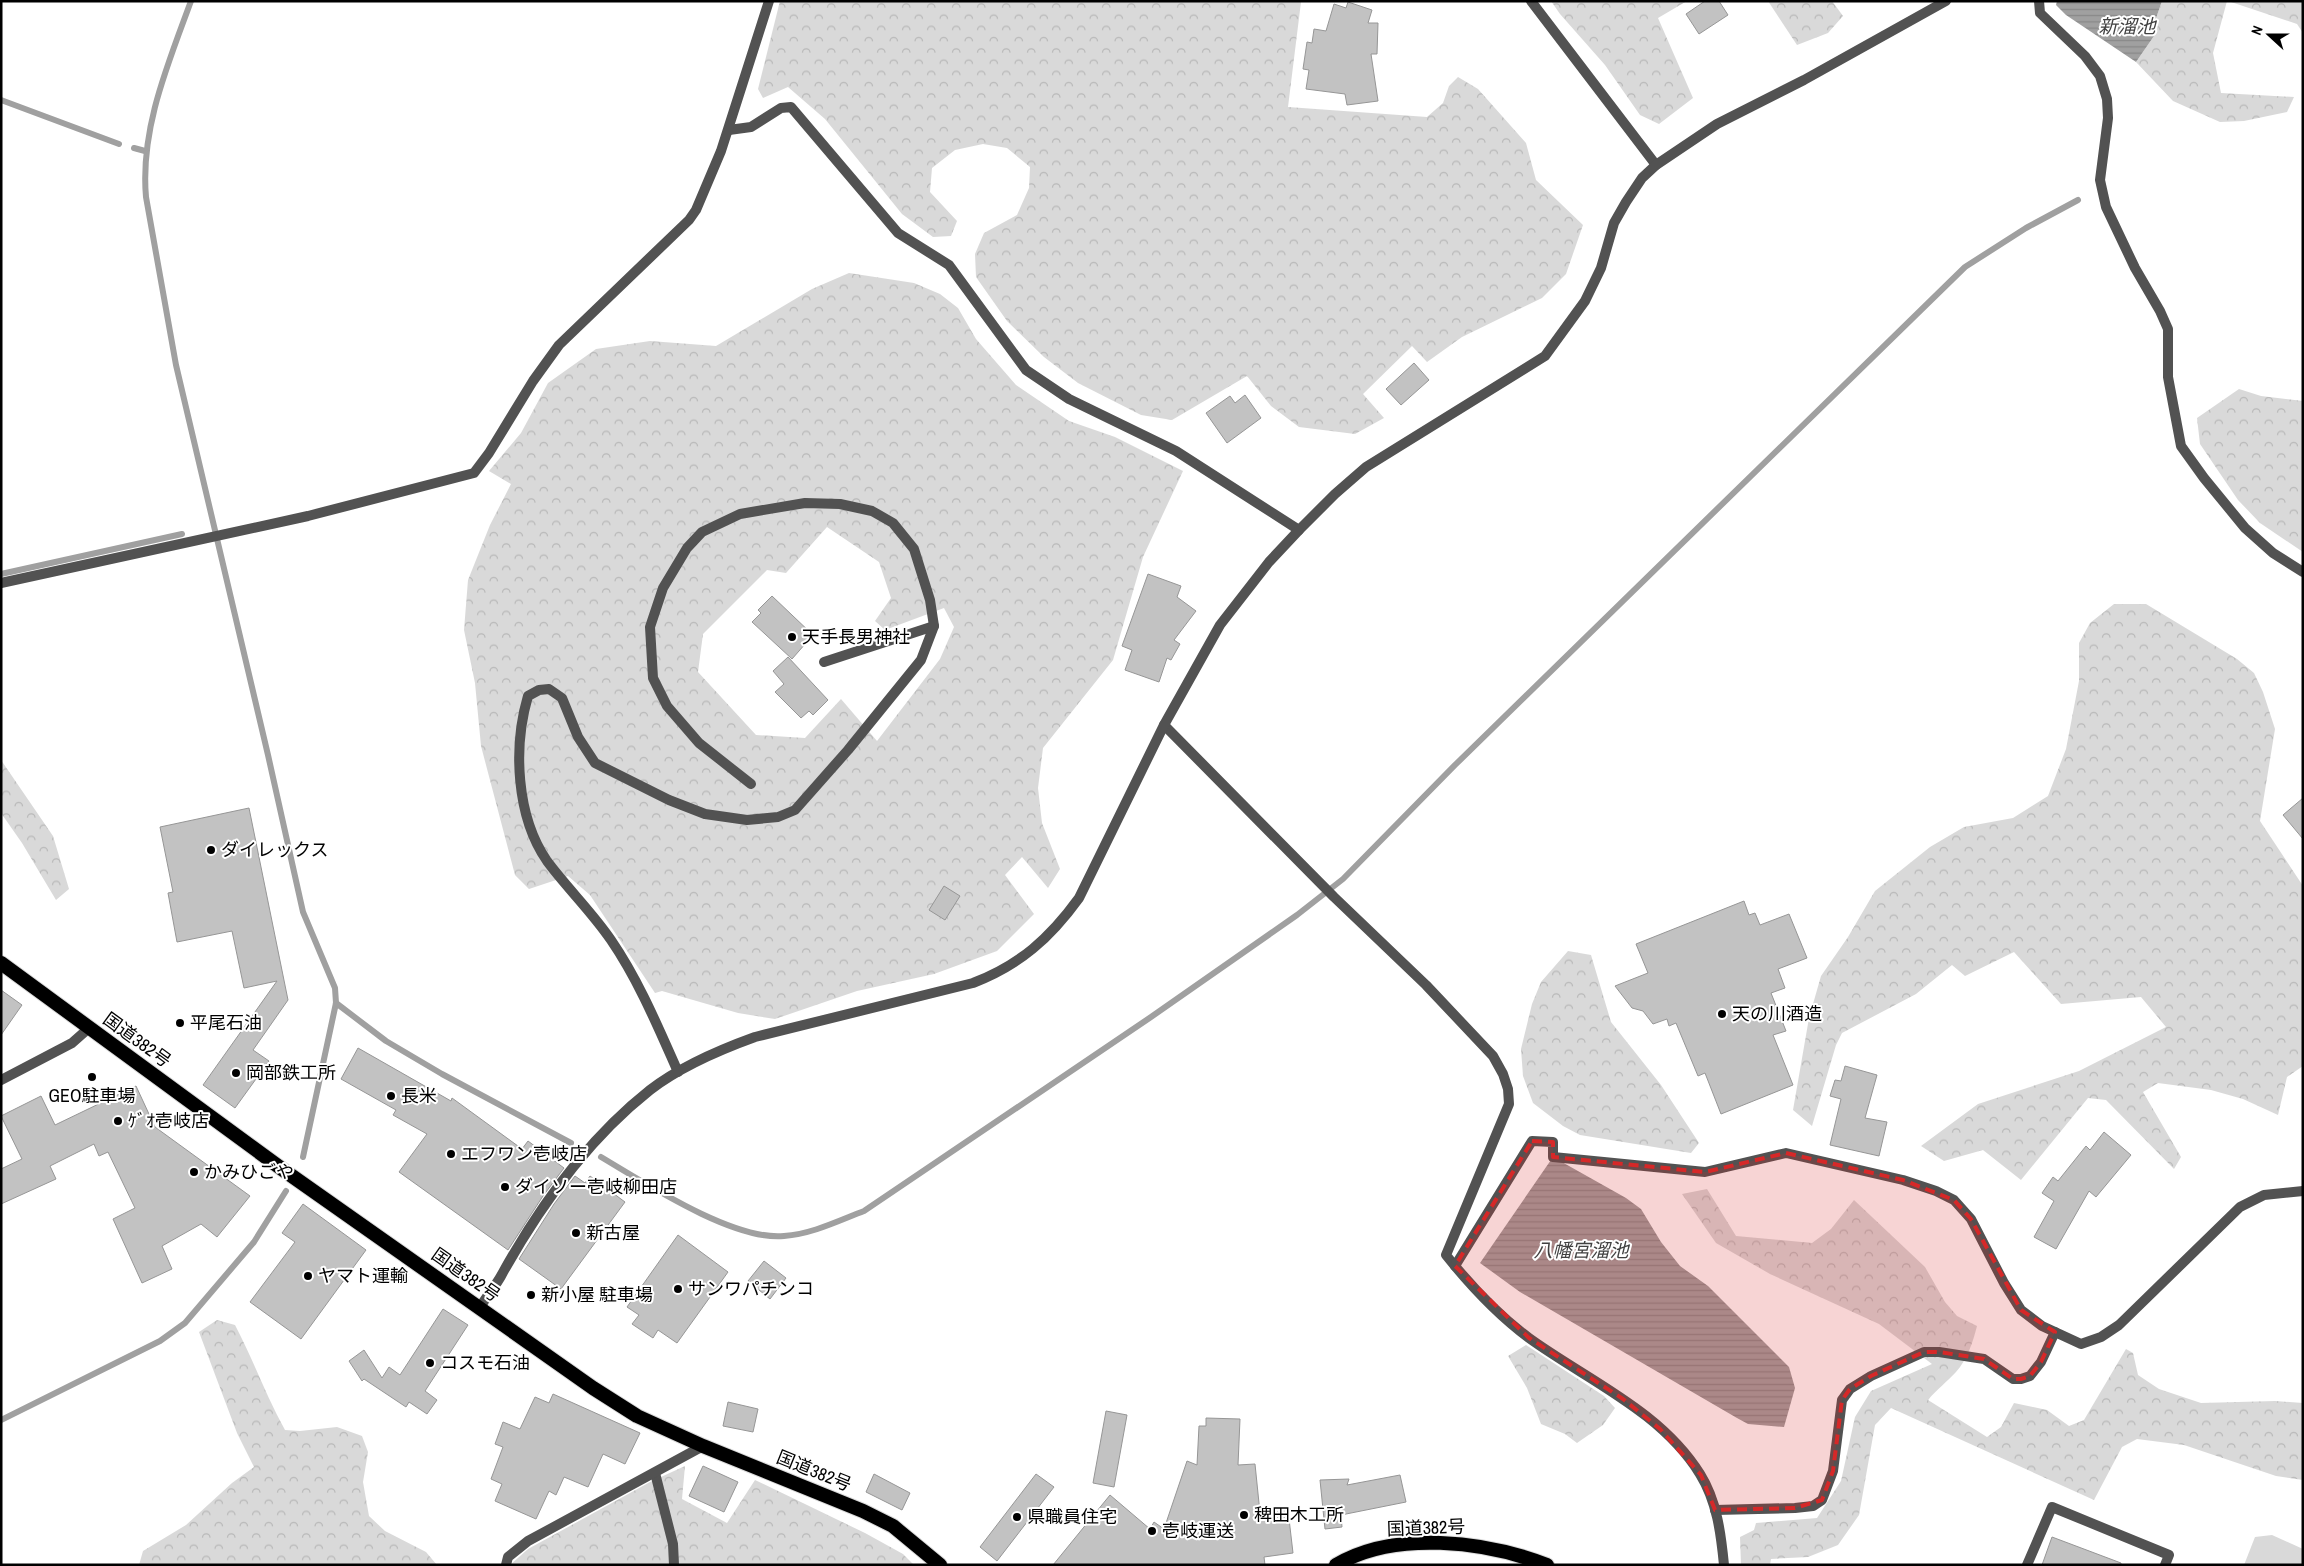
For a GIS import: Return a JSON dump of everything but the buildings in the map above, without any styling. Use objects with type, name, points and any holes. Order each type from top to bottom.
[{"type":"highway","name":"国道382号","points":[[1,963],[282,1169],[586,1383],[636,1416],[703,1446],[863,1511],[893,1526],[940,1565]]},
{"type":"highway","name":"国道382号","points":[[1336,1565],[1367,1550],[1389,1546],[1440,1543],[1471,1545],[1506,1552],[1547,1565]]},
{"type":"street","points":[[1,584],[224,533],[308,516],[474,473],[559,345],[689,220],[696,210],[729,130],[769,1]]},
{"type":"street","points":[[1531,1],[1656,165]]},
{"type":"street","points":[[480,1308],[500,1278],[514,1250],[579,1160],[596,1139],[651,1089],[721,1049],[755,1037],[972,983],[994,975],[1031,952],[1060,924],[1080,898],[1164,725],[1220,625],[1269,562],[1299,530],[1366,467],[1545,356],[1585,301],[1600,268],[1614,223],[1626,202],[1642,178],[1656,165],[1717,124],[1804,80],[1946,1]]},
{"type":"street","points":[[2039,1],[2040,13],[2085,56],[2100,76],[2107,99],[2108,118],[2100,180],[2106,207],[2135,268],[2160,311],[2168,329],[2168,378],[2181,446],[2204,478],[2246,528],[2273,553],[2303,572]]},
{"type":"street","points":[[729,130],[751,127],[781,108],[791,107],[898,233],[949,265],[1026,370],[1069,399],[1176,451],[1299,530]]},
{"type":"street","points":[[678,1072],[633,974],[594,917],[546,860],[532,830],[523,805],[520,754],[524,710],[528,696],[539,690],[549,689],[562,698],[578,737],[595,763],[633,783],[705,814],[747,820],[778,817],[795,810],[848,750],[921,660],[934,626],[930,600],[914,549],[893,523],[872,511],[840,504],[806,504],[740,514],[702,532],[686,548],[660,595],[650,626],[653,678],[667,706],[688,732],[751,784]]},
{"type":"street","points":[[824,662],[934,626]]},
{"type":"street","points":[[1164,725],[1321,881],[1334,897],[1426,986],[1493,1056],[1503,1074],[1508,1089],[1509,1104],[1446,1255],[1495,1308],[1529,1338],[1623,1399],[1660,1429],[1682,1450],[1701,1475],[1715,1510],[1721,1532],[1724,1565]]},
{"type":"street","points":[[1,1080],[72,1043],[89,1028]]},
{"type":"street","points":[[1455,1266],[1532,1141],[1553,1142],[1554,1157],[1705,1172],[1786,1153],[1902,1180],[1936,1191],[1954,1200],[1971,1219],[2004,1283],[2021,1310],[2042,1326],[2081,1344],[2101,1338],[2119,1325],[2240,1207],[2264,1195],[2303,1191]]},
{"type":"street","points":[[1715,1510],[1795,1508],[1812,1506],[1822,1500],[1833,1471],[1842,1400],[1850,1389],[1871,1376],[1924,1352],[1939,1352],[1984,1359],[2013,1379],[2021,1379],[2030,1376],[2041,1362],[2055,1332]]},
{"type":"street","points":[[506,1565],[508,1557],[528,1540],[703,1446]]},
{"type":"street","points":[[655,1473],[673,1544],[674,1565]]},
{"type":"street","points":[[2028,1565],[2052,1507],[2169,1555],[2165,1565]]},
{"type":"highlighted area","points":[[1532,1141],[1553,1142],[1553,1157],[1705,1172],[1786,1153],[1903,1180],[1954,1200],[1971,1219],[2021,1310],[2055,1332],[2041,1362],[2030,1376],[2021,1379],[2013,1379],[1984,1359],[1939,1352],[1924,1352],[1871,1376],[1850,1389],[1842,1400],[1833,1471],[1822,1500],[1795,1508],[1715,1510],[1701,1475],[1660,1429],[1623,1399],[1529,1338],[1455,1266]]},
{"type":"green space","points":[[780,1],[1303,1],[1301,2],[1288,107],[1427,117],[1443,103],[1449,86],[1458,77],[1478,89],[1526,143],[1536,180],[1583,225],[1566,274],[1542,298],[1462,337],[1427,362],[1412,346],[1363,394],[1384,418],[1355,434],[1299,427],[1271,406],[1247,376],[1172,420],[1141,415],[1078,383],[1044,357],[1007,321],[976,277],[975,254],[984,233],[1017,215],[1029,188],[1030,167],[1007,148],[983,144],[955,150],[932,168],[930,192],[957,221],[951,236],[933,237],[902,214],[825,119],[788,87],[763,98],[758,89]]},
{"type":"green space","points":[[1551,1],[1687,1],[1658,18],[1693,98],[1659,124],[1640,115],[1605,65],[1560,14]]},
{"type":"green space","points":[[1768,1],[1832,1],[1843,16],[1828,33],[1797,45]]},
{"type":"green space","points":[[2162,1],[2227,1],[2213,53],[2221,93],[2294,97],[2287,112],[2244,121],[2220,122],[2173,101],[2136,62],[2154,36],[2154,24]]},
{"type":"green space","points":[[2228,1],[2303,1],[2303,33],[2297,24]]},
{"type":"green space","points":[[849,273],[914,283],[940,294],[958,308],[976,339],[1016,385],[1069,421],[1115,437],[1183,471],[1143,557],[1113,660],[1043,748],[1038,788],[1042,823],[1060,869],[1048,888],[1022,857],[1005,875],[1034,914],[997,951],[934,974],[857,991],[775,1019],[738,1013],[662,991],[655,993],[590,895],[568,876],[529,889],[515,875],[481,746],[475,683],[464,630],[468,580],[490,525],[511,484],[489,471],[521,433],[548,383],[596,349],[650,341],[716,346],[812,289]],"holes":[[[827,527],[879,562],[891,598],[875,621],[885,630],[944,608],[954,627],[940,659],[877,741],[841,699],[805,738],[756,735],[698,672],[703,634],[767,570],[786,573]]]},
{"type":"green space","points":[[2239,389],[2261,396],[2303,401],[2303,552],[2260,523],[2238,500],[2200,444],[2197,418]]},
{"type":"green space","points":[[2114,604],[2146,604],[2237,659],[2254,673],[2263,692],[2275,729],[2260,821],[2303,886],[2303,1066],[2287,1077],[2278,1115],[2243,1099],[2211,1090],[2158,1083],[2143,1092],[2181,1157],[2174,1169],[2106,1100],[2088,1098],[2021,1180],[1983,1150],[1944,1161],[1921,1146],[1978,1104],[2079,1071],[2166,1027],[2141,997],[2061,1004],[2014,952],[1965,976],[1952,965],[1916,994],[1842,1033],[1836,1045],[1812,1126],[1793,1110],[1809,1018],[1821,976],[1848,937],[1875,891],[1930,847],[1964,827],[2013,818],[2048,796],[2066,749],[2079,681],[2079,643],[2090,623]]},
{"type":"green space","points":[[1,760],[53,836],[69,889],[56,900],[22,843],[1,813]]},
{"type":"green space","points":[[1568,951],[1591,955],[1611,1022],[1661,1085],[1699,1143],[1691,1153],[1580,1135],[1563,1126],[1533,1103],[1523,1076],[1521,1049],[1532,1004],[1541,982]]},
{"type":"green space","points":[[1707,1189],[1736,1236],[1812,1243],[1831,1229],[1854,1200],[1925,1267],[1945,1302],[1957,1316],[1977,1326],[1974,1338],[1960,1367],[1928,1400],[1987,1437],[2001,1427],[2014,1403],[2047,1410],[2069,1426],[2084,1420],[2126,1349],[2133,1353],[2138,1375],[2159,1389],[2201,1403],[2275,1401],[2303,1403],[2303,1480],[2276,1476],[2184,1445],[2137,1439],[2122,1447],[2094,1500],[1891,1408],[1875,1425],[1859,1515],[1838,1545],[1808,1557],[1771,1559],[1770,1565],[1741,1565],[1740,1537],[1754,1530],[1756,1523],[1817,1518],[1841,1481],[1855,1417],[1871,1391],[1932,1364],[1879,1324],[1770,1274],[1716,1243],[1682,1194]]},
{"type":"green space","points":[[217,1320],[235,1325],[285,1430],[300,1431],[337,1427],[362,1436],[368,1452],[363,1482],[369,1516],[385,1531],[426,1552],[437,1565],[139,1565],[143,1551],[186,1525],[232,1483],[254,1467],[237,1433],[199,1332]]},
{"type":"green space","points":[[1526,1345],[1604,1396],[1615,1408],[1603,1425],[1577,1443],[1565,1434],[1541,1424],[1527,1388],[1508,1356]]},
{"type":"green space","points":[[685,1466],[682,1499],[727,1523],[755,1480],[865,1533],[903,1554],[914,1565],[510,1565],[528,1549],[650,1482]]},
{"type":"green space","points":[[2272,1535],[2303,1549],[2303,1565],[2244,1565],[2255,1537]]},
{"type":"water","name":"新溜池","points":[[2057,1],[2162,1],[2154,24],[2154,36],[2136,62],[2066,15],[2056,5]]},
{"type":"water","name":"八幡宮溜池","points":[[1553,1157],[1626,1198],[1641,1209],[1661,1242],[1680,1266],[1708,1286],[1789,1367],[1795,1388],[1784,1427],[1748,1424],[1520,1292],[1480,1263]]},
{"type":"waterway","points":[[191,1],[165,73],[152,122],[147,147],[146,197],[176,365],[303,912],[335,988],[336,1003],[303,1157]]},
{"type":"waterway","points":[[1,100],[119,144]]},
{"type":"waterway","points":[[134,148],[145,151]]},
{"type":"waterway","points":[[601,1157],[690,1208],[715,1220],[763,1235],[784,1236],[805,1233],[864,1211],[1151,1017],[1297,915],[1343,879],[1456,764],[1965,267],[2026,228],[2078,200]]},
{"type":"waterway","points":[[1,574],[182,534]]},
{"type":"waterway","points":[[336,1003],[386,1041],[442,1074],[571,1143]]},
{"type":"waterway","points":[[1,1420],[160,1341],[185,1323],[254,1242],[286,1191]]},
{"type":"place","name":"天手長男神社","points":[[792,637]]},
{"type":"place","name":"ダイレックス","points":[[211,850]]},
{"type":"place","name":"天の川酒造","points":[[1722,1014]]},
{"type":"place","name":"平尾石油","points":[[180,1023]]},
{"type":"place","name":"岡部鉄工所","points":[[236,1073]]},
{"type":"place","name":"GEO駐車場","points":[[92,1077]]},
{"type":"place","name":"長米","points":[[391,1096]]},
{"type":"place","name":"ｹﾞｵ壱岐店","points":[[118,1121]]},
{"type":"place","name":"エフワン壱岐店","points":[[451,1154]]},
{"type":"place","name":"かみひごや","points":[[194,1172]]},
{"type":"place","name":"ダイソー壱岐柳田店","points":[[505,1187]]},
{"type":"place","name":"新古屋","points":[[576,1233]]},
{"type":"place","name":"ヤマト運輸","points":[[308,1276]]},
{"type":"place","name":"サンワパチンコ","points":[[678,1289]]},
{"type":"place","name":"新小屋 駐車場","points":[[531,1295]]},
{"type":"place","name":"コスモ石油","points":[[430,1363]]},
{"type":"place","name":"稗田木工所","points":[[1244,1515]]},
{"type":"place","name":"県職員住宅","points":[[1017,1517]]},
{"type":"place","name":"壱岐運送","points":[[1152,1531]]}]
